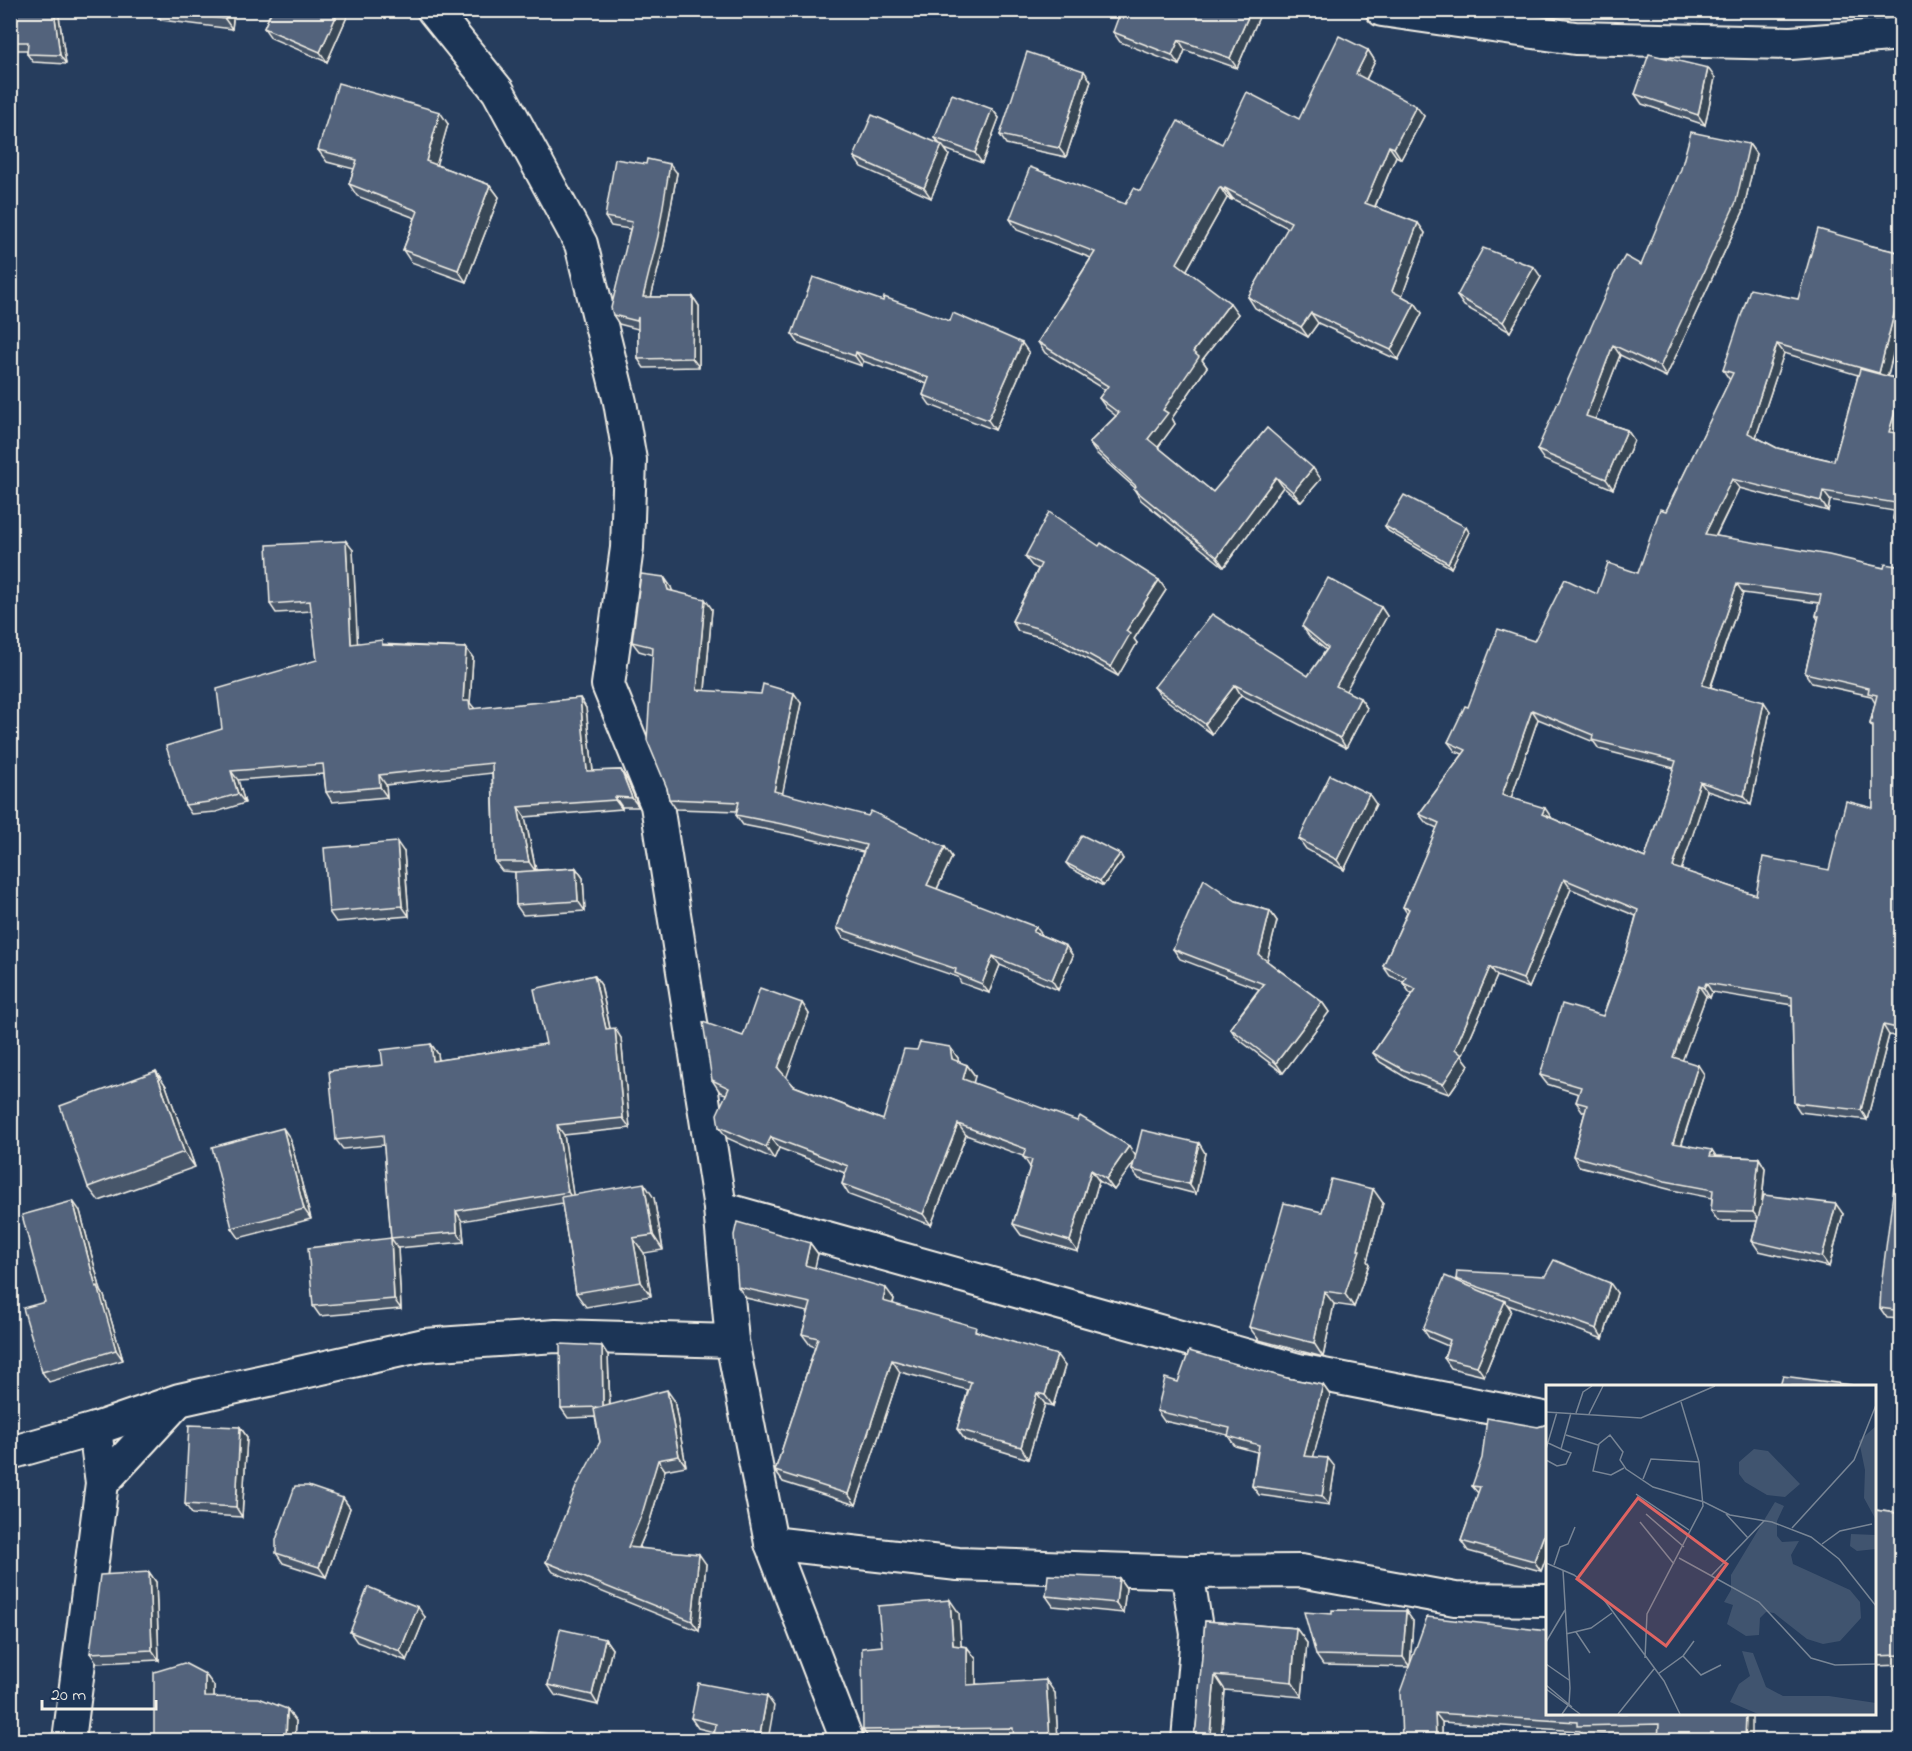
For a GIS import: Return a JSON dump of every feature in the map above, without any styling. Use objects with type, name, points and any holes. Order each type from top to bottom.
[{"type":"street","points":[[433,10],[498,91],[581,244],[620,402],[630,460],[627,548],[608,685],[657,805],[720,1208],[732,1341],[771,1543],[847,1740]]},
{"type":"street","points":[[1382,10],[1575,38],[1791,43],[1902,34]]},
{"type":"street","points":[[720,1208],[1298,1370],[1546,1419]]},
{"type":"street","points":[[10,1454],[95,1429],[179,1400],[423,1345],[556,1336],[732,1341]]},
{"type":"street","points":[[102,1483],[179,1400]]},
{"type":"street","points":[[69,1740],[102,1483],[95,1429]]},
{"type":"street","points":[[771,1543],[958,1564],[1187,1572],[1301,1571],[1455,1599],[1546,1600]]},
{"type":"street","points":[[1187,1572],[1197,1634],[1188,1740]]},
{"type":"building","points":[[10,10],[54,10],[60,55],[27,54],[28,42],[10,42]]},
{"type":"building","points":[[158,10],[226,10],[225,19]]},
{"type":"building","points":[[272,10],[339,10],[320,52],[264,28]]},
{"type":"building","points":[[1121,10],[1251,10],[1230,58],[1179,40],[1172,55],[1113,32]]},
{"type":"building","points":[[1339,36],[1368,50],[1356,74],[1416,106],[1394,148],[1389,146],[1365,203],[1418,223],[1392,291],[1415,303],[1391,350],[1311,313],[1301,327],[1248,297],[1291,222],[1220,187],[1177,263],[1230,303],[1193,352],[1199,357],[1163,410],[1168,413],[1148,439],[1213,492],[1267,428],[1313,468],[1293,492],[1276,477],[1217,557],[1134,489],[1136,486],[1089,443],[1119,413],[1099,398],[1108,386],[1038,342],[1095,252],[1010,219],[1030,167],[1125,204],[1134,188],[1140,191],[1178,121],[1222,144],[1247,92],[1299,119]]},
{"type":"building","points":[[1027,52],[1084,71],[1059,148],[1000,135]]},
{"type":"building","points":[[1649,54],[1708,68],[1698,115],[1635,94]]},
{"type":"building","points":[[338,83],[440,112],[426,161],[490,185],[458,270],[403,250],[418,211],[349,184],[357,160],[318,150]]},
{"type":"building","points":[[952,94],[992,109],[975,153],[935,138]]},
{"type":"building","points":[[872,115],[942,145],[924,188],[854,157]]},
{"type":"building","points":[[1691,132],[1749,144],[1736,202],[1660,367],[1613,345],[1586,416],[1627,430],[1606,479],[1537,450],[1614,275],[1625,256],[1641,265],[1681,169]]},
{"type":"building","points":[[615,159],[646,164],[647,159],[670,164],[658,236],[643,297],[693,297],[692,358],[638,359],[638,317],[637,321],[613,315],[611,308],[632,222],[605,217]]},
{"type":"building","points":[[1818,229],[1863,242],[1863,244],[1902,253],[1902,283],[1879,373],[1777,344],[1748,433],[1777,448],[1834,461],[1860,369],[1902,380],[1902,388],[1889,432],[1902,434],[1902,521],[1893,519],[1896,503],[1823,491],[1821,501],[1732,479],[1705,534],[1829,555],[1884,568],[1885,564],[1902,567],[1902,1029],[1883,1025],[1861,1110],[1794,1103],[1792,997],[1706,983],[1704,988],[1699,986],[1673,1057],[1698,1065],[1673,1143],[1712,1150],[1710,1156],[1759,1158],[1753,1212],[1711,1211],[1713,1190],[1665,1181],[1573,1156],[1587,1105],[1576,1102],[1581,1087],[1540,1075],[1562,1004],[1603,1016],[1627,950],[1638,910],[1564,879],[1523,979],[1490,967],[1455,1049],[1462,1055],[1443,1084],[1404,1070],[1373,1053],[1416,989],[1403,983],[1406,977],[1383,966],[1409,909],[1403,907],[1439,823],[1419,814],[1466,750],[1448,742],[1465,706],[1468,707],[1498,629],[1534,641],[1565,579],[1597,594],[1608,563],[1638,573],[1660,509],[1666,511],[1733,373],[1723,370],[1750,289],[1798,299]],"holes":[[[1737,584],[1821,595],[1816,616],[1819,616],[1805,673],[1869,688],[1868,693],[1877,695],[1870,724],[1873,725],[1873,808],[1846,801],[1829,870],[1763,857],[1756,895],[1673,867],[1700,782],[1744,796],[1764,702],[1702,685]],[[1532,710],[1593,735],[1592,740],[1676,761],[1645,858],[1542,814],[1545,808],[1502,795]]]},
{"type":"building","points":[[1483,248],[1534,267],[1503,322],[1457,296]]},
{"type":"building","points":[[813,277],[883,301],[884,297],[950,321],[953,313],[1022,343],[988,420],[923,395],[929,378],[856,352],[855,356],[792,334]]},
{"type":"building","points":[[1404,495],[1466,527],[1448,563],[1385,526]]},
{"type":"building","points":[[1049,512],[1099,546],[1101,543],[1159,580],[1126,631],[1130,634],[1111,667],[1047,631],[1012,621],[1041,564],[1025,557]]},
{"type":"building","points":[[346,541],[351,644],[382,640],[382,645],[466,648],[463,701],[469,701],[470,709],[580,698],[587,771],[621,770],[632,798],[615,797],[615,800],[518,807],[529,862],[495,862],[492,763],[379,775],[380,787],[326,792],[323,764],[231,771],[238,794],[209,802],[185,805],[166,746],[222,729],[217,689],[317,660],[310,601],[270,604],[267,545]]},
{"type":"building","points":[[641,574],[664,577],[668,590],[705,599],[697,690],[761,694],[763,684],[794,693],[774,791],[868,816],[871,811],[945,847],[927,885],[1036,927],[1033,932],[1066,946],[1052,980],[993,956],[982,984],[955,973],[956,969],[837,928],[866,845],[736,815],[739,802],[669,799],[667,788],[647,740],[653,647],[632,642]]},
{"type":"building","points":[[1328,578],[1381,607],[1336,686],[1360,698],[1340,738],[1235,685],[1205,724],[1154,687],[1212,614],[1308,676],[1328,648],[1302,626]]},
{"type":"building","points":[[1330,775],[1369,794],[1337,860],[1299,839]]},
{"type":"building","points":[[1082,835],[1120,854],[1100,881],[1066,863]]},
{"type":"building","points":[[397,842],[402,906],[329,912],[324,848]]},
{"type":"building","points":[[576,868],[578,901],[516,905],[515,872]]},
{"type":"building","points":[[1204,879],[1236,901],[1270,911],[1259,955],[1322,1002],[1276,1063],[1230,1028],[1264,984],[1173,949]]},
{"type":"building","points":[[594,975],[606,1029],[615,1028],[623,1118],[557,1125],[568,1192],[456,1211],[457,1232],[391,1238],[383,1135],[336,1140],[329,1071],[383,1065],[381,1050],[431,1044],[433,1061],[546,1044],[534,989]]},
{"type":"building","points":[[760,988],[802,1003],[778,1068],[794,1086],[883,1120],[904,1049],[917,1050],[920,1042],[950,1047],[952,1059],[967,1065],[963,1079],[1077,1121],[1080,1116],[1129,1146],[1106,1179],[1091,1170],[1070,1241],[1013,1224],[1032,1160],[1023,1157],[1026,1149],[958,1124],[923,1214],[842,1184],[848,1166],[771,1137],[766,1147],[719,1127],[717,1114],[729,1088],[712,1080],[703,1022],[743,1036]]},
{"type":"building","points":[[156,1071],[184,1152],[88,1187],[60,1106]]},
{"type":"building","points":[[283,1128],[304,1209],[232,1228],[212,1147]]},
{"type":"building","points":[[1142,1130],[1199,1143],[1189,1184],[1132,1170]]},
{"type":"building","points":[[1897,1163],[1902,1163],[1902,1311],[1880,1308]]},
{"type":"building","points":[[1331,1179],[1373,1189],[1358,1250],[1360,1250],[1345,1294],[1324,1291],[1314,1343],[1249,1327],[1284,1203],[1322,1212]]},
{"type":"building","points":[[644,1183],[653,1235],[633,1238],[641,1282],[576,1293],[561,1197]]},
{"type":"building","points":[[1764,1195],[1836,1204],[1822,1257],[1752,1241]]},
{"type":"building","points":[[73,1201],[116,1350],[42,1372],[23,1308],[45,1302],[22,1215]]},
{"type":"building","points":[[737,1222],[810,1243],[805,1265],[886,1288],[883,1301],[976,1327],[975,1331],[1057,1355],[1045,1395],[1037,1393],[1021,1447],[957,1429],[971,1382],[892,1360],[848,1494],[775,1471],[818,1338],[802,1334],[811,1303],[738,1287],[734,1235]]},
{"type":"building","points":[[391,1238],[394,1299],[313,1306],[308,1248]]},
{"type":"building","points":[[1554,1260],[1610,1283],[1597,1329],[1456,1279],[1457,1271],[1545,1276]]},
{"type":"building","points":[[1445,1276],[1505,1301],[1477,1366],[1444,1358],[1450,1340],[1423,1329]]},
{"type":"building","points":[[560,1344],[602,1346],[603,1407],[561,1408]]},
{"type":"building","points":[[1189,1351],[1287,1378],[1323,1385],[1304,1456],[1328,1458],[1322,1496],[1252,1486],[1259,1445],[1228,1436],[1230,1428],[1157,1411],[1165,1378],[1178,1382]]},
{"type":"building","points":[[1783,1376],[1851,1385],[1780,1385]]},
{"type":"building","points":[[667,1390],[679,1456],[658,1460],[642,1514],[628,1547],[699,1554],[692,1621],[546,1562],[576,1487],[600,1442],[594,1409]]},
{"type":"building","points":[[1487,1418],[1538,1427],[1546,1425],[1546,1529],[1534,1561],[1461,1541],[1480,1487],[1472,1486],[1482,1458]]},
{"type":"building","points":[[189,1425],[240,1427],[236,1507],[185,1504]]},
{"type":"building","points":[[295,1486],[308,1486],[343,1498],[319,1567],[276,1553],[276,1540]]},
{"type":"building","points":[[1876,1510],[1902,1514],[1902,1655],[1876,1656]]},
{"type":"building","points":[[149,1572],[152,1650],[90,1653],[100,1575]]},
{"type":"building","points":[[1048,1575],[1119,1578],[1116,1603],[1046,1596]]},
{"type":"building","points":[[368,1587],[418,1607],[400,1651],[350,1632]]},
{"type":"building","points":[[950,1600],[953,1645],[967,1647],[967,1685],[1046,1680],[1050,1740],[1014,1740],[1013,1728],[863,1730],[862,1648],[882,1646],[878,1606]]},
{"type":"building","points":[[1332,1610],[1406,1611],[1403,1657],[1316,1655],[1304,1612],[1332,1614]]},
{"type":"building","points":[[1427,1617],[1546,1631],[1546,1715],[1746,1715],[1745,1740],[1658,1740],[1659,1724],[1577,1726],[1577,1722],[1435,1713],[1436,1739],[1402,1740],[1400,1692]]},
{"type":"building","points":[[1205,1621],[1296,1628],[1292,1682],[1215,1675],[1210,1734],[1194,1733]]},
{"type":"building","points":[[560,1629],[605,1639],[592,1695],[548,1685]]},
{"type":"building","points":[[184,1663],[205,1674],[205,1697],[259,1698],[287,1709],[286,1740],[154,1740],[154,1672]]},
{"type":"building","points":[[698,1683],[767,1696],[759,1740],[713,1740],[716,1724],[691,1718]]},
{"type":"building","points":[[530,1732],[609,1740],[529,1740]]}]
